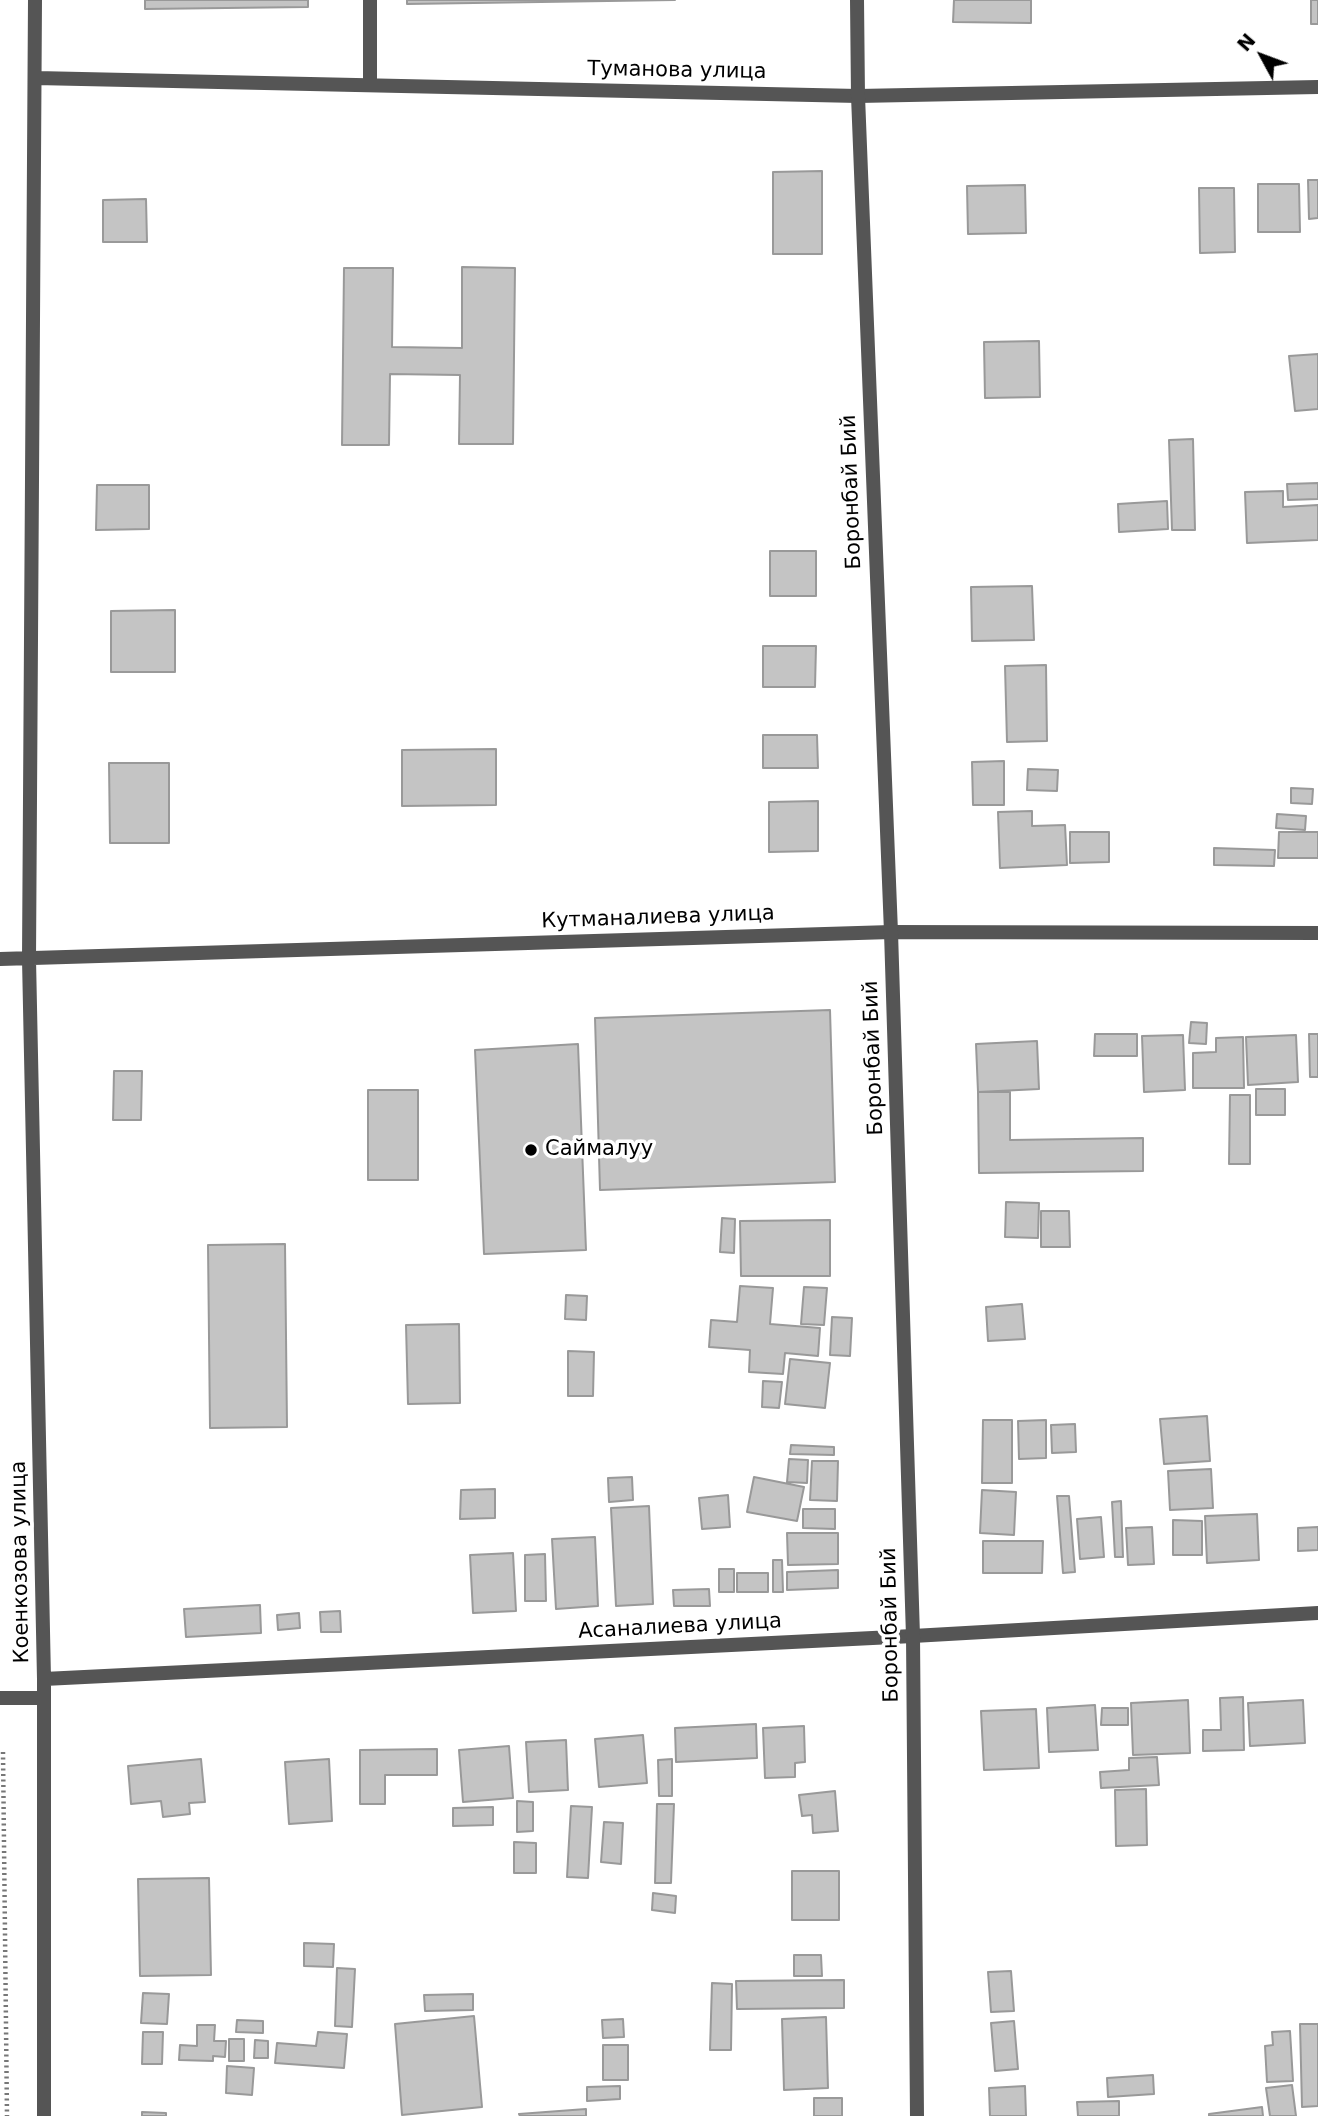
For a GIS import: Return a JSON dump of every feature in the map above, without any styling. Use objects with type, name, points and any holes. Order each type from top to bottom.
[{"type":"street","name":"Коенкозова улица","points":[[35,0],[29,959],[44,1679],[44,2116]]},
{"type":"street","points":[[370,0],[370,85]]},
{"type":"street","name":"Боронбай Бий","points":[[858,0],[858,96],[891,932],[913,1636],[917,2116]]},
{"type":"street","name":"Туманова улица","points":[[36,78],[858,96],[1318,88]]},
{"type":"street","name":"Кутманалиева улица","points":[[0,959],[891,932],[1318,933]]},
{"type":"street","name":"Асаналиева улица","points":[[44,1679],[1318,1613]]},
{"type":"street","points":[[0,1698],[44,1698]]},
{"type":"path","points":[[3,1752],[7,2116]]},
{"type":"building","points":[[145,0],[308,0],[308,7],[145,9]]},
{"type":"building","points":[[407,0],[675,0],[407,4]]},
{"type":"building","points":[[954,0],[1031,0],[1031,23],[953,22]]},
{"type":"building","points":[[1311,0],[1318,0],[1318,24],[1311,24]]},
{"type":"building","points":[[822,171],[822,254],[773,254],[773,172]]},
{"type":"building","points":[[1308,180],[1318,180],[1318,218],[1309,219]]},
{"type":"building","points":[[1258,184],[1299,184],[1300,232],[1258,232]]},
{"type":"building","points":[[1025,185],[1026,233],[968,234],[967,186]]},
{"type":"building","points":[[1199,188],[1234,188],[1235,252],[1200,253]]},
{"type":"building","points":[[146,199],[147,242],[103,242],[103,200]]},
{"type":"building","points":[[462,267],[515,268],[513,444],[459,444],[460,375],[390,374],[389,445],[342,445],[344,268],[393,268],[392,347],[462,348]]},
{"type":"building","points":[[1039,341],[1040,397],[985,398],[984,342]]},
{"type":"building","points":[[1318,354],[1318,409],[1295,411],[1289,356]]},
{"type":"building","points":[[1193,439],[1195,530],[1172,530],[1169,440]]},
{"type":"building","points":[[1318,483],[1318,499],[1288,500],[1287,484]]},
{"type":"building","points":[[97,485],[149,485],[149,529],[96,530]]},
{"type":"building","points":[[1283,491],[1283,507],[1318,505],[1318,540],[1247,543],[1245,492]]},
{"type":"building","points":[[1167,501],[1168,529],[1119,532],[1118,504]]},
{"type":"building","points":[[770,551],[816,551],[816,596],[770,596]]},
{"type":"building","points":[[1032,586],[1034,640],[972,641],[971,587]]},
{"type":"building","points":[[175,610],[175,672],[111,672],[111,611]]},
{"type":"building","points":[[763,646],[816,646],[815,687],[763,687]]},
{"type":"building","points":[[1046,665],[1047,741],[1007,742],[1005,666]]},
{"type":"building","points":[[763,735],[817,735],[818,768],[763,768]]},
{"type":"building","points":[[496,749],[496,805],[402,806],[402,750]]},
{"type":"building","points":[[1004,761],[1004,805],[973,805],[972,762]]},
{"type":"building","points":[[109,763],[169,763],[169,843],[110,843]]},
{"type":"building","points":[[1028,769],[1058,770],[1057,791],[1027,790]]},
{"type":"building","points":[[1291,788],[1313,789],[1312,804],[1291,803]]},
{"type":"building","points":[[818,801],[818,851],[769,852],[769,802]]},
{"type":"building","points":[[1032,811],[1032,826],[1065,825],[1067,865],[1000,868],[998,812]]},
{"type":"building","points":[[1277,814],[1306,816],[1305,830],[1276,828]]},
{"type":"building","points":[[1070,832],[1109,832],[1109,862],[1070,863]]},
{"type":"building","points":[[1279,832],[1318,832],[1318,858],[1278,858]]},
{"type":"building","points":[[1214,848],[1275,850],[1274,866],[1214,865]]},
{"type":"building","points":[[830,1010],[835,1182],[600,1190],[595,1018]]},
{"type":"building","points":[[1191,1022],[1207,1023],[1206,1044],[1189,1043]]},
{"type":"building","points":[[1095,1034],[1137,1034],[1137,1056],[1094,1056]]},
{"type":"building","points":[[1309,1034],[1318,1034],[1318,1077],[1310,1077]]},
{"type":"building","points":[[1183,1035],[1185,1090],[1144,1092],[1142,1036]]},
{"type":"building","points":[[1296,1035],[1298,1082],[1248,1085],[1246,1037]]},
{"type":"building","points":[[1243,1037],[1244,1088],[1193,1088],[1193,1053],[1216,1052],[1216,1038]]},
{"type":"building","points":[[1037,1041],[1039,1089],[978,1092],[976,1044]]},
{"type":"building","name":"Саймалуу","points":[[578,1044],[586,1250],[484,1254],[475,1050]]},
{"type":"building","points":[[114,1071],[142,1071],[141,1120],[113,1120]]},
{"type":"building","points":[[1256,1089],[1285,1089],[1285,1115],[1256,1115]]},
{"type":"building","points":[[368,1090],[418,1090],[418,1180],[368,1180]]},
{"type":"building","points":[[978,1092],[1010,1092],[1010,1140],[1143,1138],[1143,1171],[979,1173]]},
{"type":"building","points":[[1230,1095],[1250,1095],[1250,1164],[1229,1164]]},
{"type":"building","points":[[1006,1202],[1039,1203],[1038,1238],[1005,1237]]},
{"type":"building","points":[[1041,1211],[1069,1211],[1070,1247],[1041,1247]]},
{"type":"building","points":[[722,1218],[735,1219],[734,1253],[720,1252]]},
{"type":"building","points":[[830,1220],[830,1276],[741,1276],[740,1221]]},
{"type":"building","points":[[285,1244],[287,1427],[210,1428],[208,1245]]},
{"type":"building","points":[[740,1286],[773,1288],[770,1324],[820,1328],[818,1356],[785,1353],[783,1374],[749,1372],[750,1350],[709,1347],[711,1320],[737,1322]]},
{"type":"building","points":[[804,1287],[827,1288],[824,1325],[801,1324]]},
{"type":"building","points":[[566,1295],[587,1296],[586,1320],[565,1319]]},
{"type":"building","points":[[1022,1304],[1025,1339],[988,1341],[986,1307]]},
{"type":"building","points":[[832,1317],[852,1318],[850,1356],[830,1355]]},
{"type":"building","points":[[459,1324],[460,1403],[408,1404],[406,1325]]},
{"type":"building","points":[[568,1351],[594,1352],[593,1396],[568,1396]]},
{"type":"building","points":[[790,1359],[830,1363],[825,1408],[785,1404]]},
{"type":"building","points":[[763,1381],[782,1382],[779,1408],[762,1407]]},
{"type":"building","points":[[1207,1416],[1210,1461],[1164,1464],[1160,1419]]},
{"type":"building","points":[[983,1420],[1012,1420],[1012,1483],[982,1483]]},
{"type":"building","points":[[1046,1420],[1046,1458],[1019,1459],[1018,1421]]},
{"type":"building","points":[[1075,1424],[1076,1452],[1052,1453],[1051,1425]]},
{"type":"building","points":[[791,1445],[834,1447],[834,1455],[790,1454]]},
{"type":"building","points":[[789,1459],[808,1460],[807,1483],[787,1482]]},
{"type":"building","points":[[812,1461],[838,1461],[837,1501],[810,1500]]},
{"type":"building","points":[[1211,1469],[1213,1508],[1170,1510],[1168,1471]]},
{"type":"building","points":[[632,1477],[633,1500],[609,1502],[608,1478]]},
{"type":"building","points":[[754,1477],[804,1487],[797,1521],[747,1512]]},
{"type":"building","points":[[495,1489],[495,1518],[460,1519],[461,1490]]},
{"type":"building","points":[[982,1490],[1016,1492],[1014,1535],[980,1533]]},
{"type":"building","points":[[728,1495],[730,1527],[702,1529],[699,1498]]},
{"type":"building","points":[[1057,1496],[1069,1496],[1075,1572],[1063,1573]]},
{"type":"building","points":[[1121,1501],[1123,1557],[1115,1557],[1112,1502]]},
{"type":"building","points":[[649,1506],[653,1604],[616,1606],[611,1508]]},
{"type":"building","points":[[803,1509],[835,1509],[835,1529],[803,1528]]},
{"type":"building","points":[[1257,1514],[1259,1560],[1207,1563],[1205,1516]]},
{"type":"building","points":[[1101,1517],[1104,1557],[1080,1559],[1077,1519]]},
{"type":"building","points":[[1173,1520],[1202,1521],[1202,1555],[1173,1555]]},
{"type":"building","points":[[1152,1527],[1154,1564],[1128,1565],[1126,1528]]},
{"type":"building","points":[[1318,1527],[1318,1550],[1298,1551],[1298,1528]]},
{"type":"building","points":[[787,1533],[838,1533],[838,1564],[788,1565]]},
{"type":"building","points":[[595,1537],[598,1606],[556,1609],[552,1539]]},
{"type":"building","points":[[983,1541],[1043,1541],[1042,1573],[983,1573]]},
{"type":"building","points":[[513,1553],[516,1611],[473,1613],[470,1555]]},
{"type":"building","points":[[545,1554],[546,1601],[525,1601],[525,1555]]},
{"type":"building","points":[[773,1560],[782,1560],[783,1592],[773,1592]]},
{"type":"building","points":[[719,1569],[734,1569],[734,1592],[719,1592]]},
{"type":"building","points":[[838,1570],[838,1588],[787,1590],[787,1572]]},
{"type":"building","points":[[737,1573],[768,1573],[768,1592],[737,1592]]},
{"type":"building","points":[[709,1589],[710,1606],[674,1606],[673,1590]]},
{"type":"building","points":[[260,1605],[261,1633],[186,1637],[184,1609]]},
{"type":"building","points":[[340,1611],[341,1632],[321,1632],[320,1612]]},
{"type":"building","points":[[299,1613],[300,1628],[278,1630],[277,1615]]},
{"type":"building","points":[[1243,1697],[1244,1750],[1203,1751],[1203,1730],[1221,1730],[1220,1698]]},
{"type":"building","points":[[1188,1700],[1190,1753],[1133,1755],[1131,1703]]},
{"type":"building","points":[[1303,1700],[1305,1743],[1250,1746],[1248,1703]]},
{"type":"building","points":[[1095,1705],[1098,1750],[1049,1752],[1047,1708]]},
{"type":"building","points":[[1102,1708],[1128,1708],[1128,1725],[1101,1725]]},
{"type":"building","points":[[1036,1709],[1039,1768],[984,1770],[981,1711]]},
{"type":"building","points":[[756,1724],[757,1758],[676,1762],[675,1728]]},
{"type":"building","points":[[804,1726],[805,1762],[795,1763],[795,1777],[765,1778],[763,1728]]},
{"type":"building","points":[[643,1735],[647,1783],[599,1787],[595,1739]]},
{"type":"building","points":[[566,1740],[568,1790],[529,1792],[526,1742]]},
{"type":"building","points":[[509,1746],[513,1798],[463,1802],[459,1750]]},
{"type":"building","points":[[437,1749],[437,1775],[385,1775],[385,1804],[360,1804],[360,1750]]},
{"type":"building","points":[[1157,1757],[1159,1785],[1101,1788],[1100,1772],[1129,1770],[1129,1758]]},
{"type":"building","points":[[201,1759],[205,1802],[189,1803],[190,1814],[163,1817],[161,1801],[131,1804],[128,1766]]},
{"type":"building","points":[[329,1759],[332,1821],[289,1824],[285,1762]]},
{"type":"building","points":[[672,1759],[672,1796],[659,1796],[658,1760]]},
{"type":"building","points":[[1146,1789],[1147,1845],[1116,1846],[1115,1790]]},
{"type":"building","points":[[835,1791],[838,1831],[813,1833],[812,1815],[802,1816],[799,1795]]},
{"type":"building","points":[[517,1801],[533,1802],[533,1831],[517,1832]]},
{"type":"building","points":[[657,1804],[674,1804],[671,1883],[655,1883]]},
{"type":"building","points":[[571,1806],[592,1807],[588,1878],[567,1877]]},
{"type":"building","points":[[493,1807],[493,1825],[453,1826],[453,1808]]},
{"type":"building","points":[[604,1822],[623,1823],[621,1864],[601,1862]]},
{"type":"building","points":[[514,1842],[536,1843],[536,1873],[514,1873]]},
{"type":"building","points":[[792,1871],[839,1871],[839,1920],[792,1920]]},
{"type":"building","points":[[209,1878],[211,1975],[140,1976],[138,1879]]},
{"type":"building","points":[[653,1893],[676,1896],[675,1913],[652,1910]]},
{"type":"building","points":[[304,1943],[334,1944],[333,1967],[304,1966]]},
{"type":"building","points":[[794,1955],[821,1955],[822,1976],[794,1976]]},
{"type":"building","points":[[337,1968],[355,1969],[352,2027],[335,2026]]},
{"type":"building","points":[[1011,1971],[1014,2011],[991,2012],[988,1972]]},
{"type":"building","points":[[844,1980],[844,2008],[737,2009],[736,1981]]},
{"type":"building","points":[[712,1983],[732,1984],[731,2050],[710,2050]]},
{"type":"building","points":[[143,1993],[169,1994],[167,2024],[141,2023]]},
{"type":"building","points":[[473,1994],[473,2010],[425,2011],[424,1995]]},
{"type":"building","points":[[474,2016],[482,2107],[402,2115],[395,2024]]},
{"type":"building","points":[[826,2017],[828,2088],[784,2090],[782,2019]]},
{"type":"building","points":[[623,2019],[624,2037],[603,2038],[602,2020]]},
{"type":"building","points":[[237,2020],[263,2021],[263,2033],[236,2032]]},
{"type":"building","points":[[1014,2021],[1018,2069],[995,2071],[991,2023]]},
{"type":"building","points":[[1300,2024],[1318,2024],[1318,2106],[1302,2107]]},
{"type":"building","points":[[197,2025],[215,2025],[214,2041],[226,2041],[225,2057],[213,2056],[213,2061],[179,2060],[180,2045],[197,2046]]},
{"type":"building","points":[[1290,2031],[1293,2081],[1267,2082],[1265,2046],[1273,2045],[1272,2032]]},
{"type":"building","points":[[143,2032],[163,2032],[162,2064],[142,2064]]},
{"type":"building","points":[[318,2032],[347,2034],[344,2068],[275,2063],[277,2043],[316,2046]]},
{"type":"building","points":[[229,2039],[244,2039],[244,2061],[229,2061]]},
{"type":"building","points":[[255,2040],[268,2041],[268,2058],[254,2058]]},
{"type":"building","points":[[603,2045],[628,2045],[628,2080],[603,2080]]},
{"type":"building","points":[[227,2066],[254,2068],[252,2095],[226,2093]]},
{"type":"building","points":[[1153,2075],[1154,2094],[1108,2097],[1107,2078]]},
{"type":"building","points":[[1292,2085],[1296,2116],[1270,2116],[1266,2088]]},
{"type":"building","points":[[620,2086],[620,2099],[587,2101],[587,2087]]},
{"type":"building","points":[[1025,2086],[1026,2116],[990,2116],[989,2088]]},
{"type":"building","points":[[814,2098],[842,2098],[842,2116],[814,2116]]},
{"type":"building","points":[[1119,2101],[1119,2116],[1078,2116],[1077,2102]]},
{"type":"building","points":[[1262,2107],[1263,2116],[1209,2116],[1209,2114]]},
{"type":"building","points":[[586,2109],[586,2116],[519,2114]]},
{"type":"building","points":[[142,2112],[166,2113],[166,2116],[142,2116]]},
{"type":"place","name":"Саймалуу","points":[[531,1150]]}]
